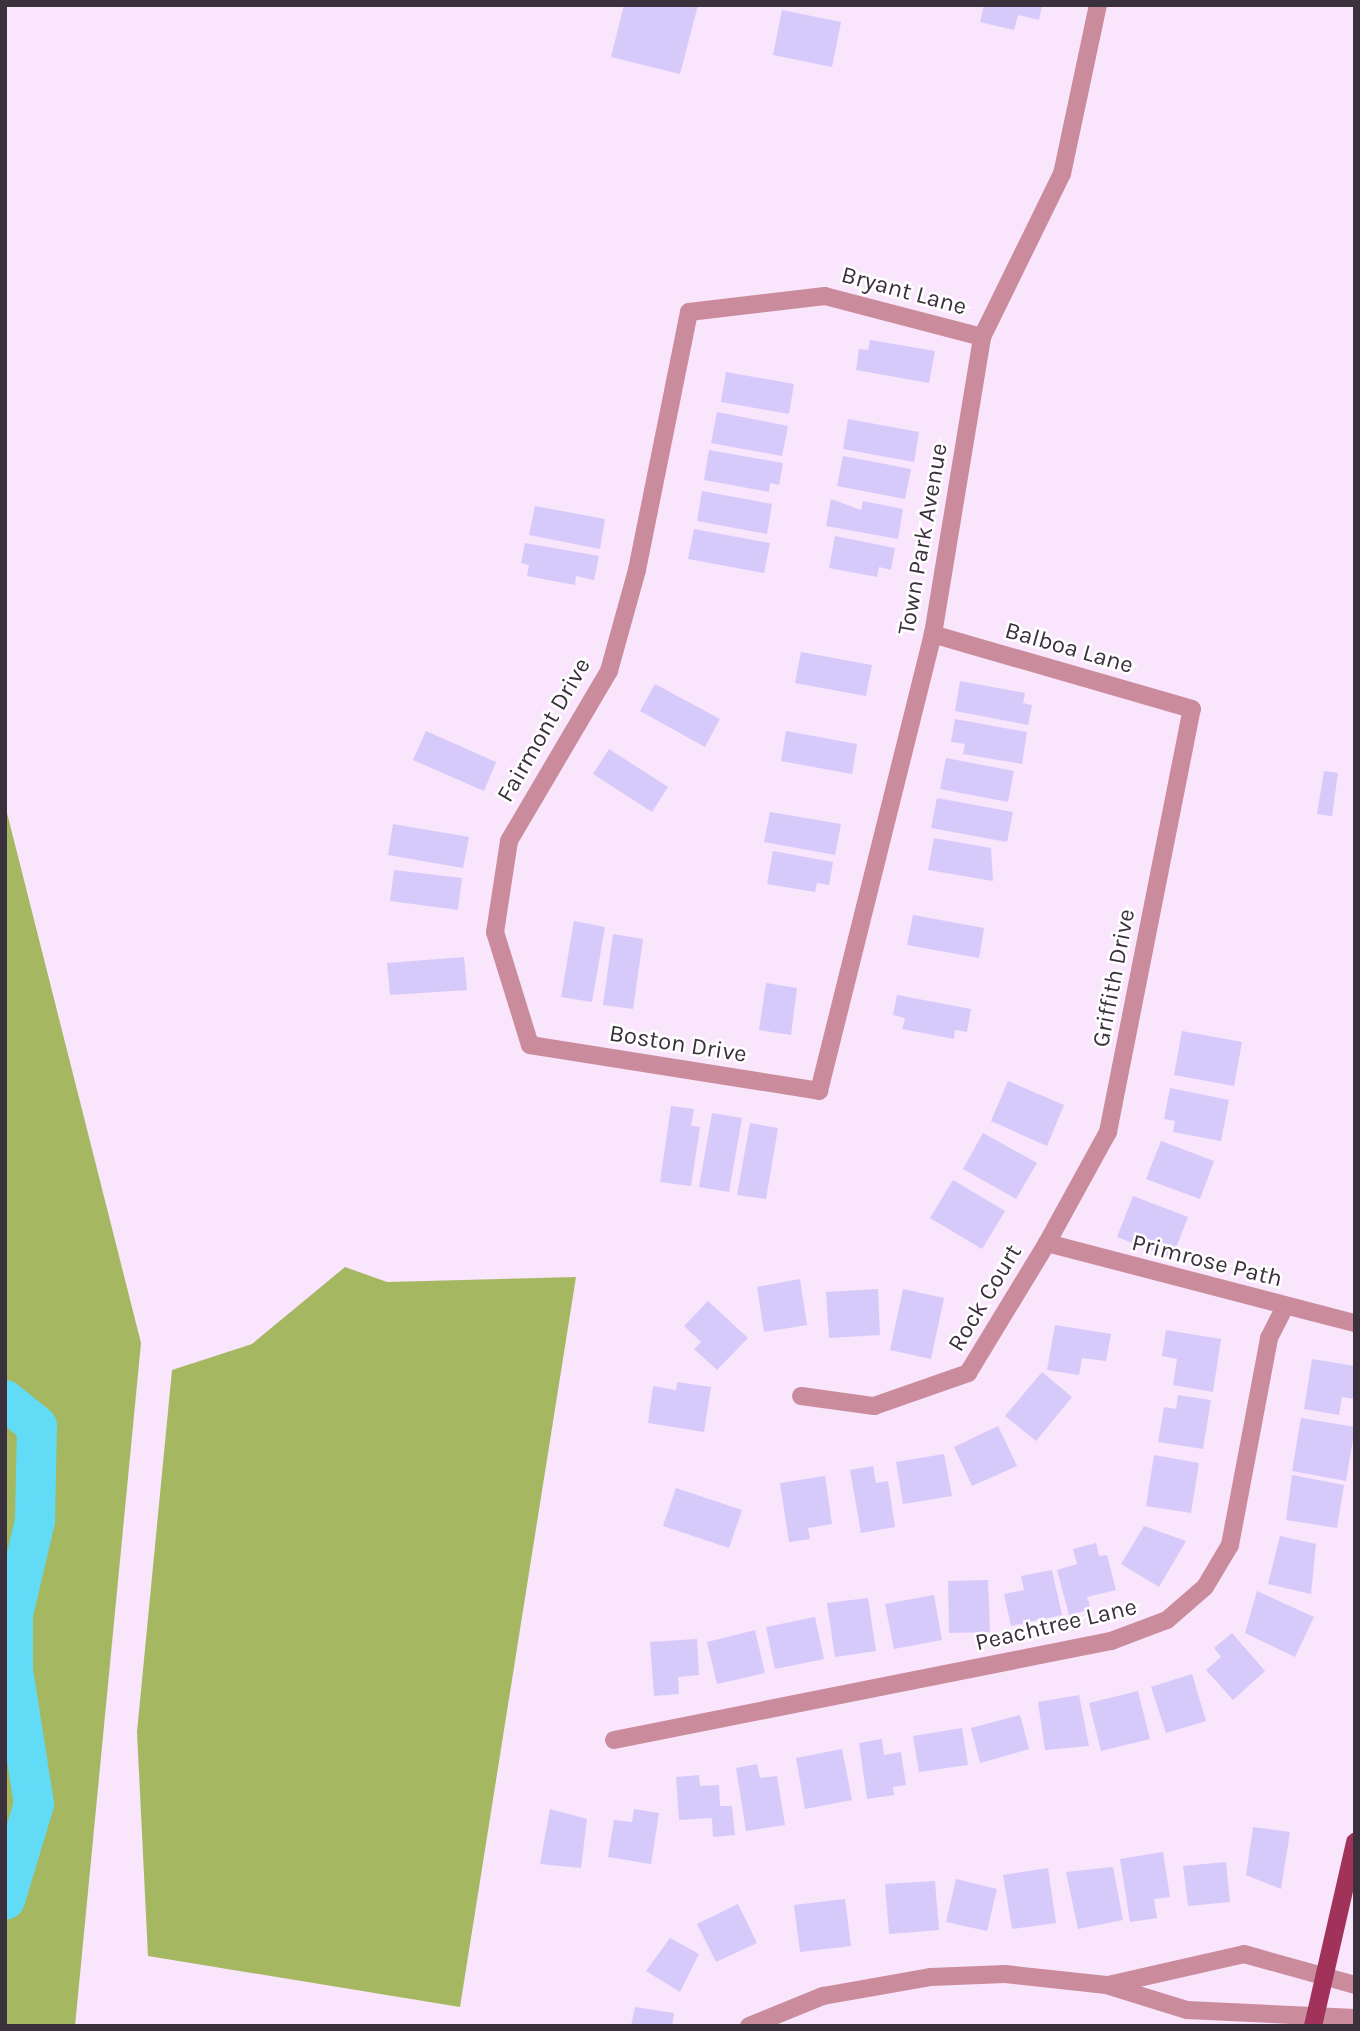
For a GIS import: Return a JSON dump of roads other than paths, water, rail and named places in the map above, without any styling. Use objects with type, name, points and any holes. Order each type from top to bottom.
[{"type":"main road","points":[[1315,2020],[1355,1842]]},
{"type":"street","name":"Town Park Avenue","points":[[819,1091],[933,634],[982,337],[1062,174],[1098,5]]},
{"type":"street","name":"Bryant Lane","points":[[689,312],[825,296],[982,337]]},
{"type":"street","name":"Fairmont Drive","points":[[530,1045],[495,932],[509,841],[609,671],[637,570],[689,312]]},
{"type":"street","name":"Balboa Lane","points":[[933,634],[1192,709]]},
{"type":"street","name":"Griffith Drive","points":[[1047,1243],[1108,1132],[1192,709]]},
{"type":"street","name":"Boston Drive","points":[[530,1045],[819,1091]]},
{"type":"street","name":"Primrose Path","points":[[1047,1243],[1355,1323]]},
{"type":"street","name":"Rock Court","points":[[801,1396],[874,1406],[968,1373],[1047,1243]]},
{"type":"street","name":"Peachtree Lane","points":[[614,1740],[1111,1641],[1167,1620],[1205,1587],[1230,1545],[1269,1338],[1285,1306]]},
{"type":"street","points":[[1106,1985],[1244,1954],[1325,1979],[1355,1985]]},
{"type":"street","points":[[749,2026],[823,1996],[931,1977],[1005,1974],[1106,1985],[1187,2010],[1315,2020],[1355,2018]]},
{"type":"waterway","points":[[5,1400],[37,1426],[35,1521],[13,1614],[13,1670],[34,1804],[5,1900]]}]
